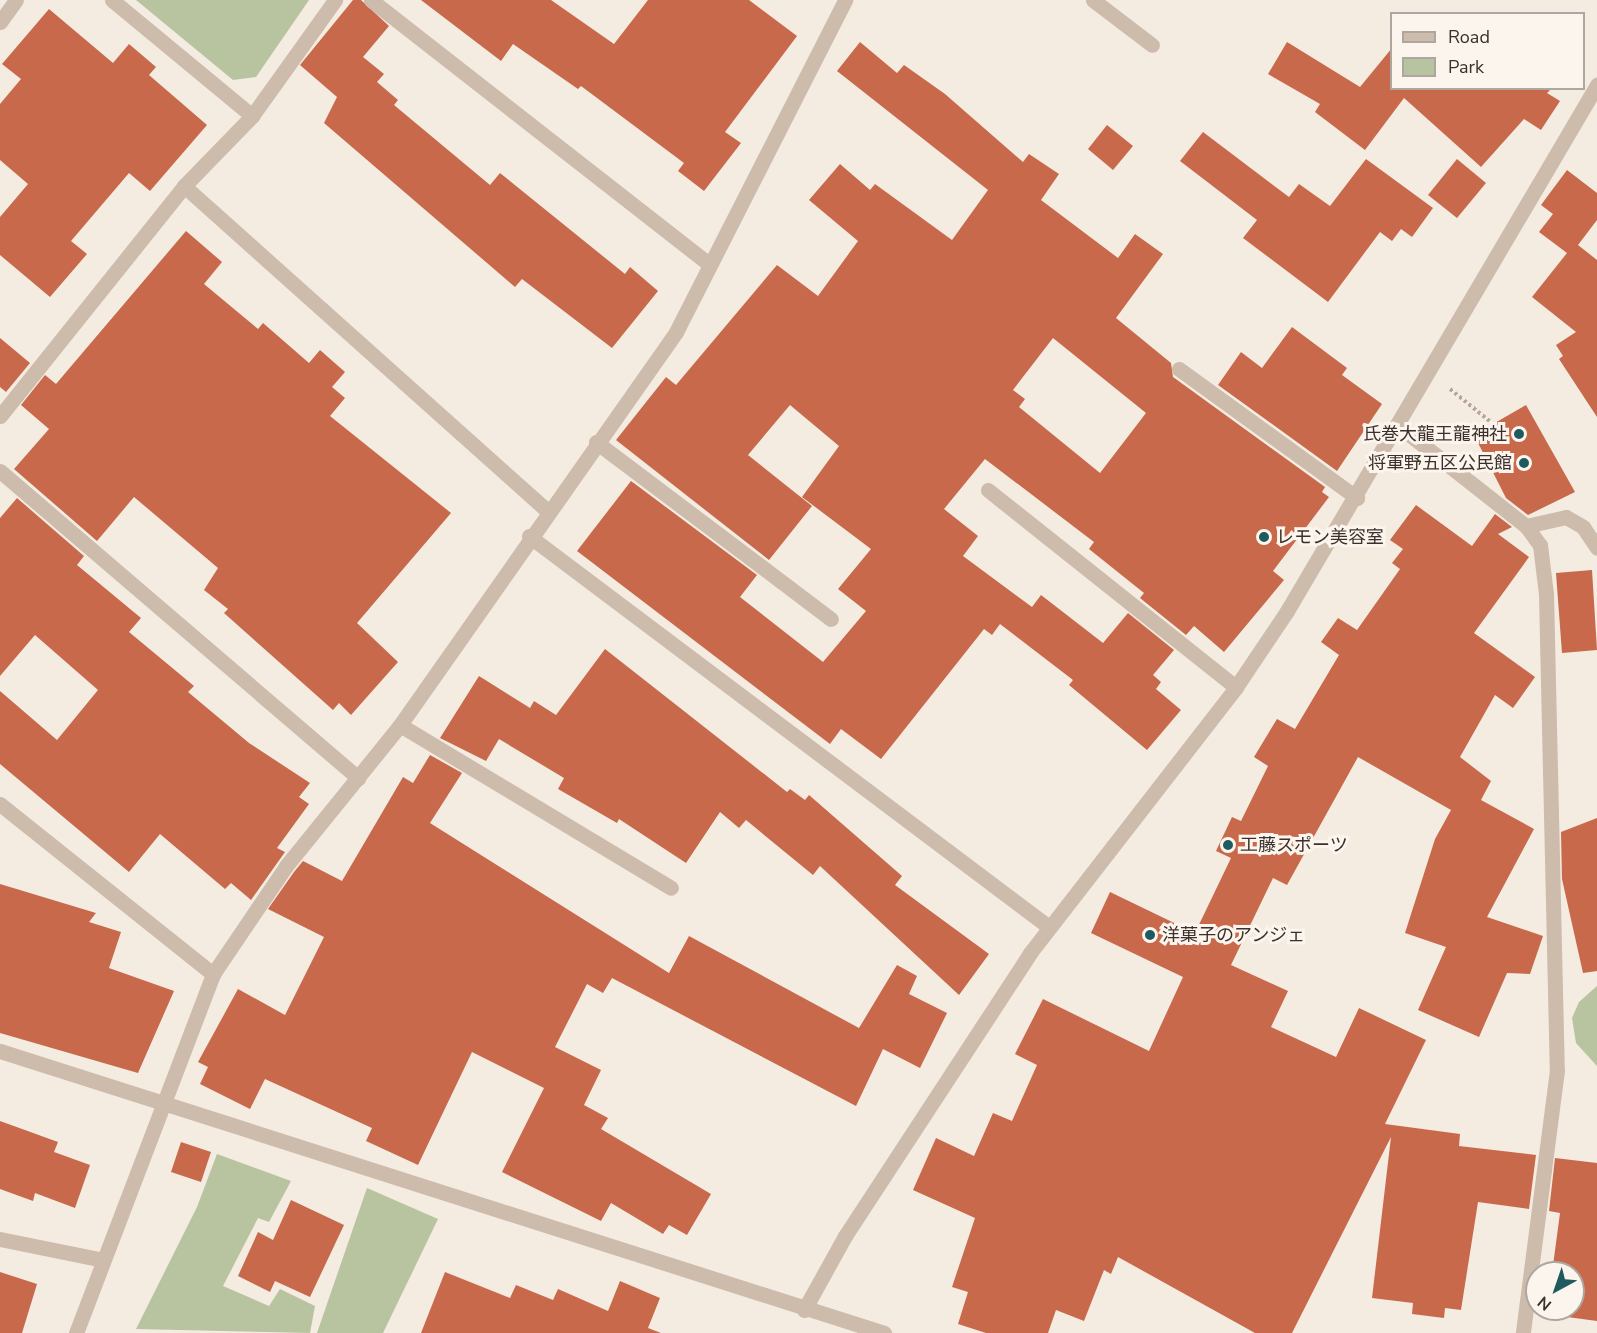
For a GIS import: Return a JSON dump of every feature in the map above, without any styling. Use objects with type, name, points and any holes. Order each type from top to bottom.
[{"type":"street","points":[[0,22],[16,0]]},
{"type":"street","points":[[112,0],[252,116]]},
{"type":"street","points":[[0,416],[184,186],[252,116],[335,0]]},
{"type":"street","points":[[371,0],[708,263]]},
{"type":"street","points":[[1093,0],[1152,45]]},
{"type":"street","points":[[76,1333],[162,1102],[213,974],[286,866],[400,725],[546,510],[676,332],[708,263],[785,126],[805,73],[841,2]]},
{"type":"street","points":[[804,1310],[845,1236],[1049,927],[1236,687],[1400,427],[1597,85]]},
{"type":"street","points":[[184,186],[546,510]]},
{"type":"street","points":[[1179,369],[1356,498]]},
{"type":"street","points":[[1400,427],[1526,526],[1540,545],[1546,594],[1557,1070],[1523,1333]]},
{"type":"street","points":[[596,442],[831,619]]},
{"type":"street","points":[[0,471],[358,778]]},
{"type":"street","points":[[988,490],[1236,687]]},
{"type":"street","points":[[1526,526],[1566,517],[1583,527],[1597,548]]},
{"type":"street","points":[[529,536],[1049,927]]},
{"type":"street","points":[[400,725],[671,888]]},
{"type":"street","points":[[0,804],[213,974]]},
{"type":"street","points":[[0,1052],[162,1102],[804,1310],[884,1333]]},
{"type":"street","points":[[0,1239],[103,1260]]},
{"type":"path","points":[[1459,395],[1492,423]]},
{"type":"green space","points":[[136,0],[309,0],[256,77],[233,80]]},
{"type":"green space","points":[[1597,986],[1597,1066],[1576,1043],[1572,1018],[1579,1002]]},
{"type":"green space","points":[[217,1154],[291,1181],[269,1222],[258,1218],[223,1286],[269,1306],[280,1289],[315,1306],[310,1333],[136,1329],[197,1207]]},
{"type":"green space","points":[[367,1188],[438,1219],[383,1333],[317,1333]]},
{"type":"building","points":[[353,0],[361,0],[389,26],[363,57],[384,74],[377,82],[398,100],[394,105],[490,185],[500,173],[625,274],[630,267],[658,291],[612,348],[522,279],[515,287],[324,123],[337,97],[300,65]]},
{"type":"building","points":[[421,0],[551,0],[614,44],[648,0],[749,0],[797,36],[725,132],[741,143],[704,191],[678,171],[684,163],[581,86],[578,89],[513,44],[501,61]]},
{"type":"building","points":[[49,9],[113,63],[129,44],[156,67],[149,75],[207,125],[150,191],[129,173],[71,241],[87,254],[50,297],[0,255],[0,217],[28,184],[0,160],[0,104],[21,79],[2,64]]},
{"type":"building","points":[[860,42],[897,73],[904,65],[945,94],[1023,162],[1029,154],[1059,174],[1041,200],[1118,258],[1135,234],[1163,254],[1116,318],[1171,363],[1173,377],[1325,487],[1322,492],[1329,497],[1273,571],[1284,580],[1224,652],[1194,626],[1186,635],[1140,598],[1144,593],[1089,549],[1094,542],[985,459],[944,509],[978,536],[963,556],[1032,607],[1041,595],[1103,643],[1128,613],[1174,650],[1153,675],[1161,682],[1156,689],[1181,710],[1147,750],[1069,685],[1073,680],[1000,624],[992,635],[984,629],[881,759],[841,729],[830,744],[577,551],[631,481],[757,575],[740,597],[823,662],[866,611],[838,589],[871,549],[802,497],[839,446],[790,405],[748,455],[812,506],[769,560],[616,440],[666,377],[676,385],[777,265],[818,296],[858,241],[809,200],[840,164],[870,190],[875,184],[952,240],[988,190],[837,71]],"holes":[[[1053,338],[1146,413],[1100,473],[1019,407],[1025,399],[1013,390]]]},
{"type":"building","points":[[1287,42],[1360,87],[1390,50],[1390,90],[1550,90],[1547,93],[1560,101],[1541,130],[1524,119],[1481,167],[1404,98],[1365,150],[1315,112],[1320,104],[1268,74]]},
{"type":"building","points":[[1107,125],[1133,146],[1113,170],[1088,149]]},
{"type":"building","points":[[1203,132],[1289,197],[1299,184],[1330,206],[1366,159],[1433,208],[1412,237],[1401,229],[1392,241],[1380,232],[1328,302],[1243,238],[1257,220],[1180,161]]},
{"type":"building","points":[[1457,159],[1486,183],[1457,218],[1428,195]]},
{"type":"building","points":[[1567,170],[1597,193],[1597,220],[1578,245],[1597,260],[1597,417],[1559,359],[1563,356],[1556,345],[1576,332],[1532,297],[1567,253],[1539,232],[1553,214],[1541,205]]},
{"type":"building","points":[[186,231],[222,262],[204,284],[258,329],[263,323],[309,363],[320,350],[345,372],[332,387],[345,398],[330,416],[451,513],[357,623],[398,662],[351,715],[339,703],[333,710],[224,613],[228,609],[204,590],[218,568],[134,497],[97,541],[14,469],[49,429],[21,405],[45,375],[56,384]]},
{"type":"building","points":[[1292,327],[1347,368],[1342,375],[1382,404],[1337,471],[1218,385],[1241,352],[1262,368]]},
{"type":"building","points":[[0,338],[30,363],[6,392],[0,387]]},
{"type":"building","name":"将軍野五区公民館","points":[[1526,405],[1575,492],[1528,515],[1506,498],[1474,435]]},
{"type":"building","points":[[17,498],[84,556],[77,565],[141,618],[129,632],[194,686],[188,692],[249,743],[310,783],[299,797],[309,804],[277,848],[285,852],[251,900],[231,883],[225,889],[160,834],[129,872],[0,764],[0,691],[57,740],[98,690],[35,635],[0,676],[0,518]]},
{"type":"building","points":[[1416,505],[1472,546],[1495,514],[1512,527],[1498,534],[1529,557],[1474,633],[1535,677],[1513,708],[1495,695],[1460,757],[1491,781],[1481,800],[1534,829],[1487,917],[1543,936],[1530,974],[1507,973],[1479,1037],[1418,1010],[1446,947],[1405,933],[1435,839],[1451,810],[1358,757],[1287,885],[1273,878],[1231,965],[1288,991],[1271,1027],[1336,1057],[1359,1008],[1426,1040],[1385,1124],[1460,1134],[1459,1146],[1536,1155],[1529,1209],[1478,1202],[1461,1310],[1445,1308],[1444,1318],[1412,1314],[1413,1303],[1372,1298],[1391,1137],[1292,1333],[1255,1333],[1118,1257],[1111,1274],[1104,1270],[1084,1321],[1056,1310],[1048,1333],[986,1333],[958,1324],[968,1292],[952,1287],[975,1218],[913,1190],[936,1138],[974,1156],[993,1113],[1012,1121],[1037,1065],[1015,1054],[1043,999],[1149,1051],[1183,977],[1091,933],[1110,892],[1195,933],[1231,858],[1216,851],[1232,817],[1241,821],[1268,766],[1254,757],[1277,719],[1295,729],[1339,655],[1321,642],[1338,618],[1357,630],[1400,569],[1392,563],[1403,549],[1390,540]]},
{"type":"building","points":[[1592,570],[1597,650],[1562,653],[1556,573]]},
{"type":"building","points":[[605,649],[787,792],[790,789],[805,800],[809,795],[902,876],[895,885],[989,954],[959,995],[820,866],[813,875],[746,820],[739,828],[720,812],[686,863],[619,819],[617,823],[558,789],[564,778],[499,739],[486,761],[440,738],[479,676],[530,708],[534,701],[556,715]]},
{"type":"building","points":[[430,755],[462,773],[430,823],[669,973],[689,936],[859,1028],[897,965],[917,976],[909,994],[947,1013],[920,1068],[883,1049],[856,1106],[612,978],[603,993],[587,984],[555,1047],[601,1070],[584,1105],[608,1118],[601,1129],[711,1194],[687,1235],[669,1225],[663,1234],[611,1203],[601,1221],[502,1172],[544,1088],[472,1052],[418,1165],[366,1141],[372,1128],[265,1079],[250,1109],[200,1084],[208,1067],[198,1062],[238,989],[285,1015],[324,937],[268,909],[303,861],[342,881],[403,777],[413,783]]},
{"type":"building","points":[[1597,818],[1597,971],[1583,973],[1562,879],[1561,832]]},
{"type":"building","points":[[0,884],[96,913],[89,922],[121,932],[109,968],[174,991],[138,1073],[0,1033]]},
{"type":"building","points":[[0,1121],[58,1142],[54,1152],[90,1165],[75,1208],[35,1193],[33,1201],[0,1189]]},
{"type":"building","points":[[181,1142],[211,1152],[201,1182],[171,1172]]},
{"type":"building","points":[[1555,1158],[1597,1163],[1597,1321],[1585,1319],[1585,1261],[1554,1261],[1560,1213],[1549,1211]]},
{"type":"building","points":[[291,1200],[344,1225],[310,1297],[275,1281],[270,1292],[238,1276],[258,1232],[273,1240]]},
{"type":"building","points":[[0,1272],[37,1284],[22,1333],[0,1333]]},
{"type":"building","points":[[445,1272],[510,1298],[516,1285],[553,1300],[558,1289],[608,1311],[620,1281],[660,1298],[648,1328],[661,1333],[421,1333]]},
{"type":"place","name":"氏巻大龍王龍神社","points":[[1519,434]]},
{"type":"place","name":"将軍野五区公民館","points":[[1524,463]]},
{"type":"place","name":"レモン美容室","points":[[1264,537]]},
{"type":"place","name":"工藤スポーツ","points":[[1228,845]]},
{"type":"place","name":"洋菓子のアンジェ","points":[[1150,935]]}]
